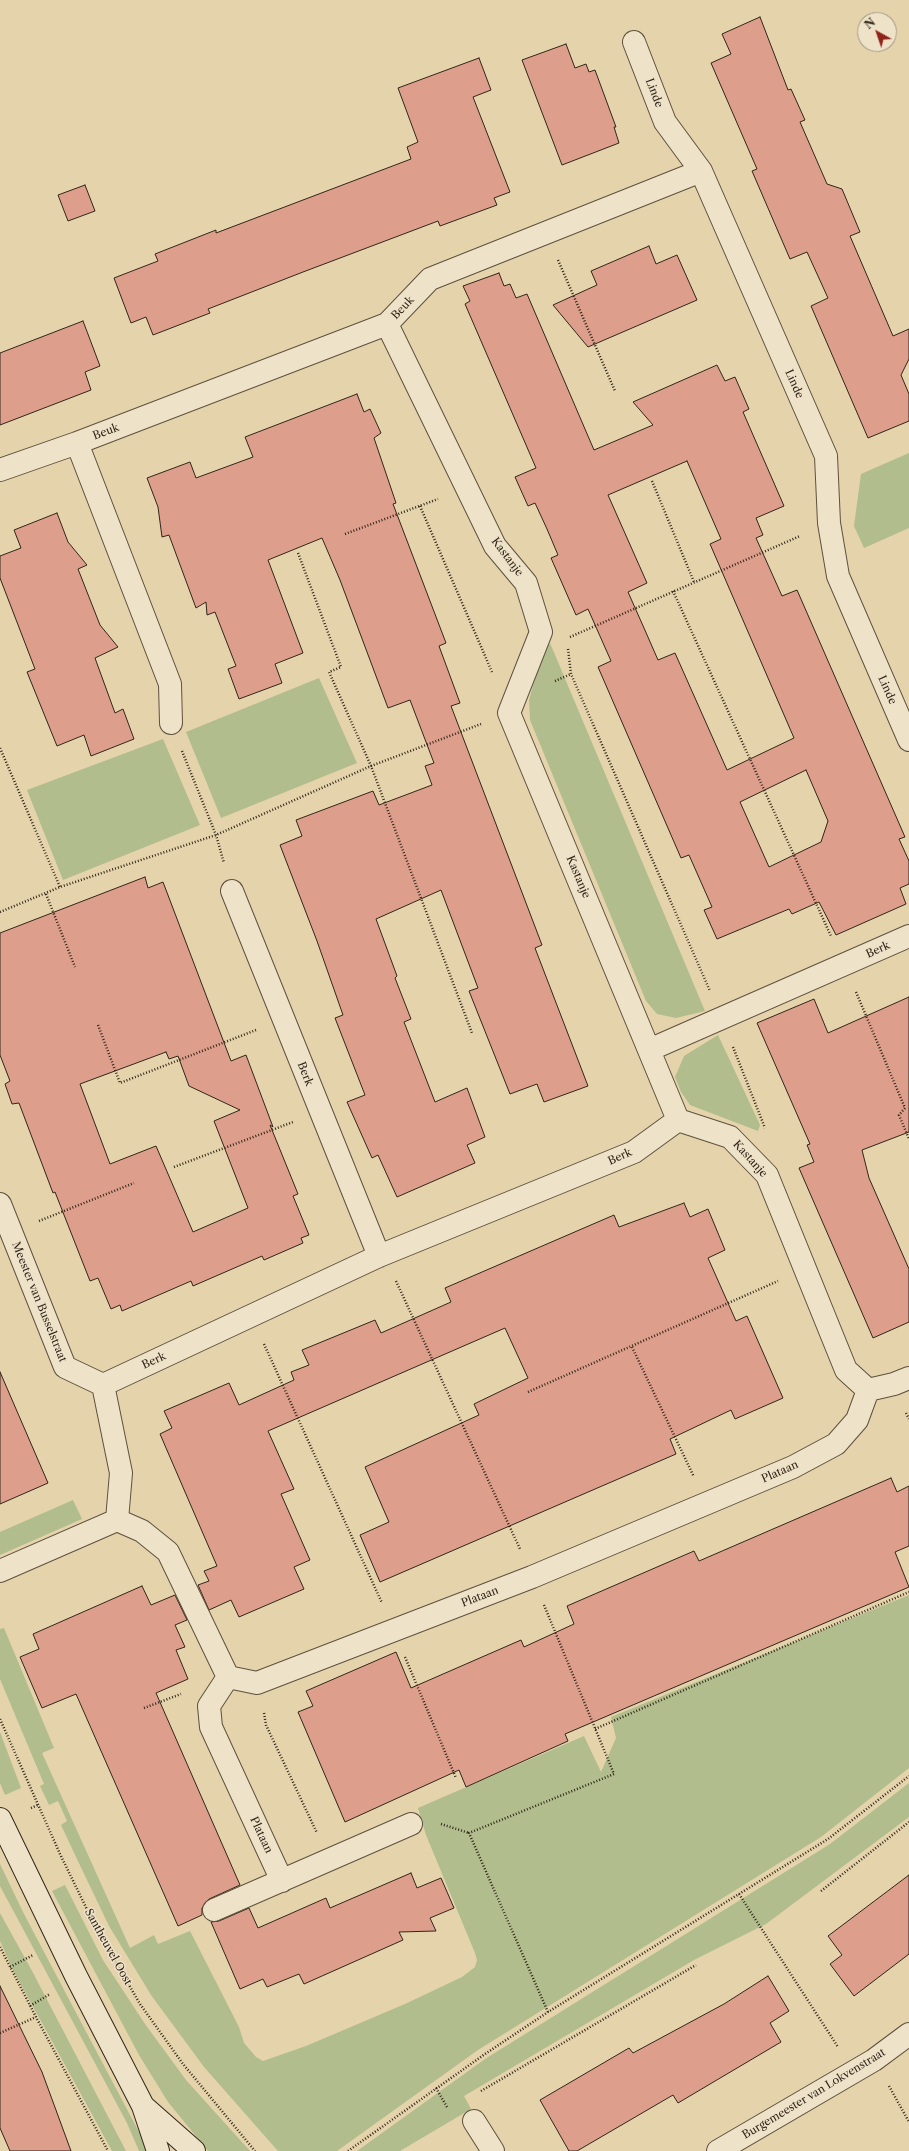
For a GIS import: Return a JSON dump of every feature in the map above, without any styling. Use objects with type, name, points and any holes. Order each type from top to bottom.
[{"type":"street","name":"Linde","points":[[634,42],[665,122],[701,171],[826,456],[829,523],[838,576],[909,740]]},
{"type":"street","name":"Beuk","points":[[0,470],[77,443],[387,324],[430,279],[701,171]]},
{"type":"street","name":"Kastanje","points":[[387,324],[496,546],[526,583],[541,632]]},
{"type":"street","points":[[77,443],[170,684],[171,723]]},
{"type":"street","points":[[510,713],[541,632]]},
{"type":"street","name":"Kastanje","points":[[510,713],[678,1120],[730,1137],[767,1175],[846,1370],[868,1390]]},
{"type":"street","name":"Berk","points":[[232,891],[379,1256]]},
{"type":"street","name":"Berk","points":[[649,1050],[909,936]]},
{"type":"street","name":"Berk","points":[[103,1385],[379,1256],[634,1152],[678,1120]]},
{"type":"street","name":"Meester van Busselstraat","points":[[0,1204],[65,1367],[103,1385]]},
{"type":"street","points":[[868,1390],[894,1384],[909,1378]]},
{"type":"street","points":[[103,1385],[121,1473],[117,1520]]},
{"type":"street","name":"Plataan","points":[[257,1683],[532,1577],[793,1468],[836,1444],[857,1420],[868,1390]]},
{"type":"street","points":[[0,1571],[117,1520],[142,1531],[168,1552],[228,1677]]},
{"type":"street","points":[[228,1677],[257,1683]]},
{"type":"street","points":[[209,1706],[228,1677]]},
{"type":"street","name":"Plataan","points":[[209,1706],[211,1728],[282,1881]]},
{"type":"street","points":[[0,1819],[76,1976],[143,2106],[158,2151]]},
{"type":"street","points":[[214,1910],[411,1824]]},
{"type":"street","name":"Burgemeester van Lokvenstraat","points":[[718,2151],[874,2060],[909,2034]]},
{"type":"street","points":[[143,2106],[194,2151]]},
{"type":"street","points":[[474,2121],[493,2151]]},
{"type":"path","points":[[546,232],[615,391]]},
{"type":"path","points":[[652,481],[694,582]]},
{"type":"path","points":[[0,912],[60,887],[216,835],[372,766],[510,713],[420,506],[345,534]]},
{"type":"path","points":[[541,632],[567,638],[829,523]]},
{"type":"path","points":[[298,553],[341,666],[329,672],[372,766],[472,1033]]},
{"type":"path","points":[[673,592],[844,965],[905,1108],[899,1116],[909,1139]]},
{"type":"path","points":[[567,638],[571,674],[722,1018],[767,1133],[752,1160]]},
{"type":"path","points":[[171,723],[216,835]]},
{"type":"path","points":[[0,748],[60,887]]},
{"type":"path","points":[[46,894],[75,968]]},
{"type":"path","points":[[98,1025],[120,1083],[283,1020]]},
{"type":"path","points":[[174,1167],[320,1112]]},
{"type":"path","points":[[11,1232],[134,1183]]},
{"type":"path","points":[[379,1256],[401,1288],[532,1577],[614,1774],[469,1833],[548,2012]]},
{"type":"path","points":[[528,1392],[805,1269]]},
{"type":"path","points":[[251,1316],[394,1630],[456,1778]]},
{"type":"path","points":[[632,1347],[707,1503]]},
{"type":"path","points":[[595,1729],[909,1592]]},
{"type":"path","points":[[257,1683],[266,1724],[329,1860]]},
{"type":"path","points":[[144,1708],[182,1693],[209,1706]]},
{"type":"path","name":"Santheuvel Oost","points":[[0,1719],[38,1805],[96,1928],[140,2004],[183,2064],[256,2151]]},
{"type":"path","points":[[348,2151],[484,2054],[548,2012],[828,1839],[909,1776]]},
{"type":"path","points":[[30,1808],[38,1805]]},
{"type":"path","points":[[821,1891],[909,1822]]},
{"type":"path","points":[[739,1894],[854,2071]]},
{"type":"path","points":[[0,1947],[108,2151]]},
{"type":"path","points":[[10,1967],[33,1955]]},
{"type":"path","points":[[474,2121],[475,2107],[469,2098],[696,1965]]},
{"type":"path","points":[[30,2006],[52,1992]]},
{"type":"path","points":[[0,2033],[36,2017]]},
{"type":"path","points":[[874,2060],[909,2122]]},
{"type":"green space","points":[[909,453],[909,528],[864,548],[854,526],[861,474]]},
{"type":"green space","points":[[550,643],[705,1011],[676,1018],[657,1014],[646,1001],[530,720],[529,700],[541,657]]},
{"type":"green space","points":[[319,678],[357,763],[221,818],[186,732]]},
{"type":"green space","points":[[163,739],[200,825],[63,880],[27,790]]},
{"type":"green space","points":[[718,1035],[760,1125],[758,1131],[690,1105],[681,1092],[675,1077],[684,1056]]},
{"type":"green space","points":[[73,1500],[82,1519],[0,1555],[0,1532]]},
{"type":"green space","points":[[909,1595],[909,1768],[821,1837],[478,2050],[337,2151],[278,2151],[204,2067],[151,1995],[109,1926],[61,1825],[67,1821],[58,1801],[49,1805],[40,1786],[44,1784],[0,1679],[0,1629],[4,1628],[54,1748],[42,1753],[130,1948],[154,1935],[158,1944],[190,1931],[239,2027],[244,2043],[256,2057],[263,2061],[306,2046],[405,2004],[462,1977],[475,1967],[477,1960],[475,1953],[426,1835],[418,1808],[584,1736],[601,1772],[616,1738],[611,1717]]},
{"type":"green space","points":[[0,1732],[21,1788],[5,1795],[0,1783]]},
{"type":"green space","points":[[909,1783],[909,1817],[766,1924],[694,1960],[464,2096],[471,2109],[400,2151],[357,2151],[485,2059],[830,1844]]},
{"type":"green space","points":[[0,1864],[24,1914],[149,2151],[139,2151],[127,2123],[0,1886]]},
{"type":"green space","points":[[65,1885],[103,1960],[145,2024],[186,2080],[250,2151],[208,2151],[168,2102],[139,2055],[52,1891]]},
{"type":"green space","points":[[0,1913],[126,2151],[112,2151],[13,1970],[0,1941]]},
{"type":"building","points":[[760,17],[788,90],[791,89],[805,120],[800,122],[827,184],[842,189],[860,232],[850,236],[893,336],[909,329],[909,359],[901,375],[909,394],[909,421],[868,438],[811,306],[828,298],[807,252],[790,259],[752,171],[757,169],[711,63],[731,54],[722,34]]},
{"type":"building","points":[[566,44],[575,68],[586,64],[589,72],[595,70],[616,127],[614,127],[619,143],[562,165],[522,60]]},
{"type":"building","points":[[479,58],[491,90],[473,97],[510,192],[494,198],[497,205],[440,226],[438,221],[303,272],[208,309],[210,313],[153,335],[146,317],[131,323],[114,278],[158,261],[155,254],[216,230],[216,233],[411,159],[407,147],[418,142],[398,88]]},
{"type":"building","points":[[85,185],[95,211],[68,221],[58,195]]},
{"type":"building","points":[[649,246],[656,264],[677,255],[697,300],[588,347],[553,305],[597,285],[591,271]]},
{"type":"building","points":[[499,273],[504,286],[510,284],[516,298],[527,294],[594,450],[653,425],[633,402],[717,365],[725,381],[735,377],[749,409],[743,412],[784,506],[756,518],[763,535],[756,538],[782,596],[797,590],[905,837],[899,839],[909,861],[909,884],[900,888],[906,904],[836,935],[819,902],[792,914],[789,909],[717,939],[704,910],[712,907],[689,855],[681,858],[598,667],[611,661],[588,609],[576,615],[551,558],[558,555],[547,529],[535,503],[528,506],[515,477],[536,468],[465,304],[470,301],[463,286]],"holes":[[[687,461],[721,539],[710,544],[794,738],[727,770],[675,653],[658,660],[628,592],[647,583],[608,495]],[[806,770],[828,821],[821,842],[769,867],[740,802]]]},
{"type":"building","points":[[83,321],[100,366],[85,372],[91,390],[0,425],[0,353]]},
{"type":"building","points":[[357,394],[364,412],[370,409],[381,433],[374,438],[396,503],[393,504],[446,643],[439,646],[460,703],[451,706],[542,945],[535,948],[588,1086],[544,1102],[537,1084],[510,1094],[469,991],[478,988],[441,890],[376,919],[397,976],[395,978],[411,1019],[404,1022],[435,1102],[467,1088],[485,1137],[467,1145],[475,1163],[397,1197],[378,1155],[372,1158],[347,1102],[365,1095],[335,1018],[343,1015],[317,941],[280,845],[302,836],[296,820],[373,791],[379,805],[432,785],[425,766],[434,763],[410,700],[388,708],[340,580],[322,538],[268,560],[303,653],[275,664],[282,683],[239,699],[228,669],[236,666],[215,612],[207,615],[206,602],[196,608],[169,535],[162,537],[158,507],[147,478],[190,462],[196,478],[253,457],[245,437]]},
{"type":"building","points":[[57,513],[68,542],[87,565],[78,569],[100,625],[118,647],[95,658],[115,713],[123,709],[134,739],[91,756],[84,735],[57,746],[27,672],[35,669],[0,578],[0,556],[21,548],[14,530]]},
{"type":"building","points":[[145,877],[148,888],[163,882],[231,1061],[246,1055],[273,1127],[270,1125],[298,1194],[293,1196],[309,1235],[301,1238],[303,1243],[264,1260],[262,1256],[193,1286],[191,1281],[122,1311],[120,1305],[111,1309],[98,1278],[90,1281],[55,1192],[53,1193],[19,1103],[12,1104],[5,1084],[10,1081],[0,1055],[0,933]],"holes":[[[166,1052],[169,1059],[178,1056],[189,1086],[240,1110],[214,1121],[248,1208],[193,1232],[156,1146],[110,1164],[80,1084]]]},
{"type":"building","points":[[909,997],[909,1132],[862,1150],[869,1178],[909,1269],[909,1322],[873,1338],[799,1168],[814,1162],[807,1145],[810,1144],[757,1023],[814,999],[828,1033]]},
{"type":"building","points":[[684,1203],[690,1217],[708,1209],[725,1250],[708,1258],[736,1321],[747,1316],[783,1398],[735,1419],[731,1410],[670,1439],[676,1454],[380,1582],[360,1535],[389,1522],[365,1467],[479,1415],[474,1404],[528,1378],[505,1328],[268,1431],[294,1489],[281,1494],[310,1560],[294,1567],[304,1589],[239,1617],[231,1600],[209,1610],[198,1585],[209,1581],[204,1571],[217,1566],[160,1434],[172,1428],[164,1411],[229,1383],[239,1405],[294,1380],[291,1372],[309,1365],[302,1350],[375,1320],[381,1333],[451,1302],[445,1288],[614,1215],[619,1227]]},
{"type":"building","points":[[0,1372],[48,1483],[0,1504]]},
{"type":"building","points":[[891,1478],[897,1492],[909,1486],[909,1546],[895,1552],[909,1587],[565,1734],[568,1741],[466,1787],[459,1770],[345,1822],[298,1712],[313,1706],[306,1691],[396,1652],[411,1688],[521,1640],[524,1647],[574,1624],[567,1606],[694,1551],[699,1561]]},
{"type":"building","points":[[142,1586],[151,1605],[175,1595],[187,1620],[175,1625],[185,1647],[176,1650],[188,1679],[156,1693],[240,1885],[209,1899],[202,1908],[202,1915],[178,1926],[76,1694],[42,1708],[20,1657],[39,1649],[33,1634]]},
{"type":"building","points":[[411,1873],[417,1888],[441,1878],[454,1908],[430,1918],[436,1931],[399,1932],[403,1940],[304,1984],[299,1974],[267,1987],[263,1979],[240,1989],[211,1922],[219,1921],[249,1908],[258,1928],[326,1898],[330,1908]]},
{"type":"building","points":[[909,1875],[909,1954],[854,1996],[830,1964],[842,1955],[828,1936]]},
{"type":"building","points":[[768,1976],[789,2011],[770,2023],[781,2042],[678,2103],[673,2095],[577,2151],[569,2151],[540,2100],[629,2048],[633,2053],[724,2004]]},
{"type":"building","points":[[0,1986],[42,2072],[71,2151],[10,2151],[0,2128]]}]
